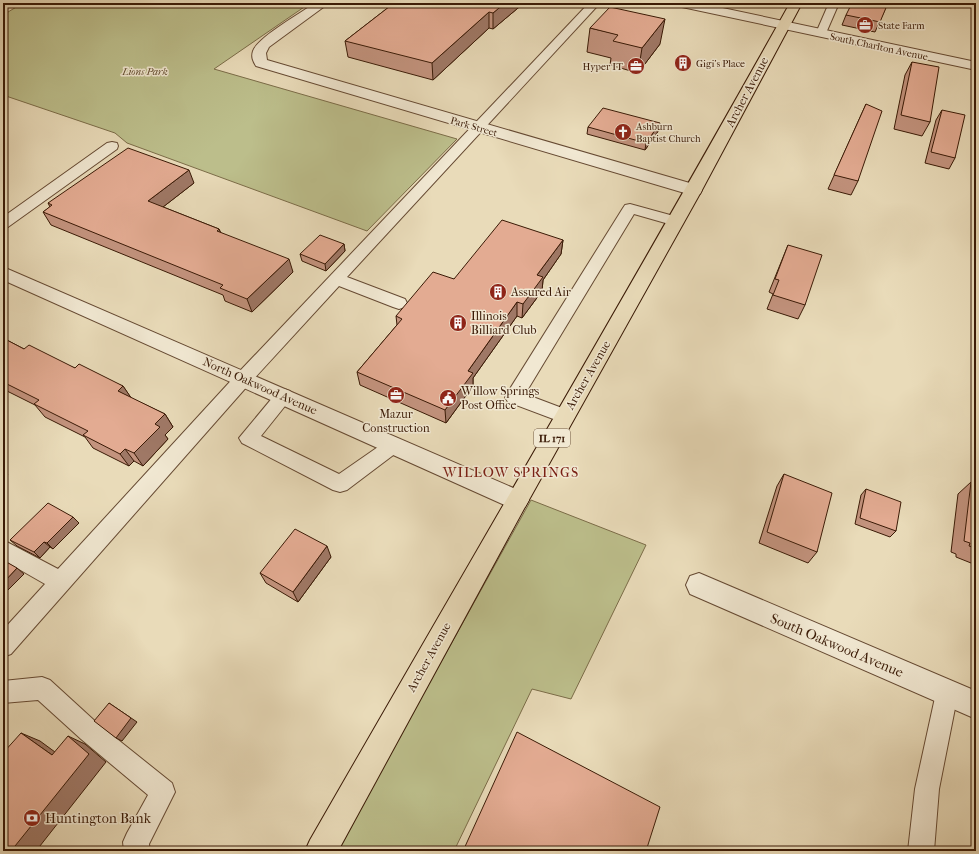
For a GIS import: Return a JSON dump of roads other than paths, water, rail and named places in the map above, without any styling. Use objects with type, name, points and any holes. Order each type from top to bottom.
[{"type":"main road","name":"Archer Avenue","points":[[321,851],[564,416],[694,190],[796,3]]},
{"type":"street","name":"Park Street","points":[[322,3],[264,44],[259,50],[258,57],[261,62],[268,67],[694,190]]},
{"type":"street","name":"South Charlton Avenue","points":[[682,3],[783,26],[976,66]]},
{"type":"street","name":"North Oakwood Avenue","points":[[3,273],[244,378],[517,500]]},
{"type":"street","name":"South Oakwood Avenue","points":[[699,585],[976,705]]},
{"type":"lane","points":[[3,646],[244,378],[595,3]]},
{"type":"lane","points":[[821,33],[834,3]]},
{"type":"lane","points":[[3,224],[112,146]]},
{"type":"lane","points":[[564,416],[514,397],[630,208],[676,221]]},
{"type":"lane","points":[[337,279],[399,303]]},
{"type":"lane","points":[[284,396],[248,438],[340,484],[394,445]]},
{"type":"lane","points":[[3,549],[60,582]]},
{"type":"lane","points":[[3,692],[42,688],[89,731],[163,792],[136,842],[137,851]]},
{"type":"lane","points":[[921,851],[927,789],[947,693]]},
{"type":"place","name":"State Farm","points":[[865,25]]},
{"type":"place","name":"Gigi's Place","points":[[683,63]]},
{"type":"place","name":"Hyper IT","points":[[636,66]]},
{"type":"place","name":"Ashburn Baptist Church","points":[[623,132]]},
{"type":"place","name":"Assured Air","points":[[498,292]]},
{"type":"place","name":"Illinois Billiard Club","points":[[458,323]]},
{"type":"place","name":"Mazur Construction","points":[[396,395]]},
{"type":"place","name":"Willow Springs Post Office","points":[[448,398]]},
{"type":"place","name":"Huntington Bank","points":[[32,818]]},
{"type":"district","name":"WILLOW SPRINGS","points":[[511,472]]},
{"type":"park label","name":"Lions Park","points":[[145,71]]}]
